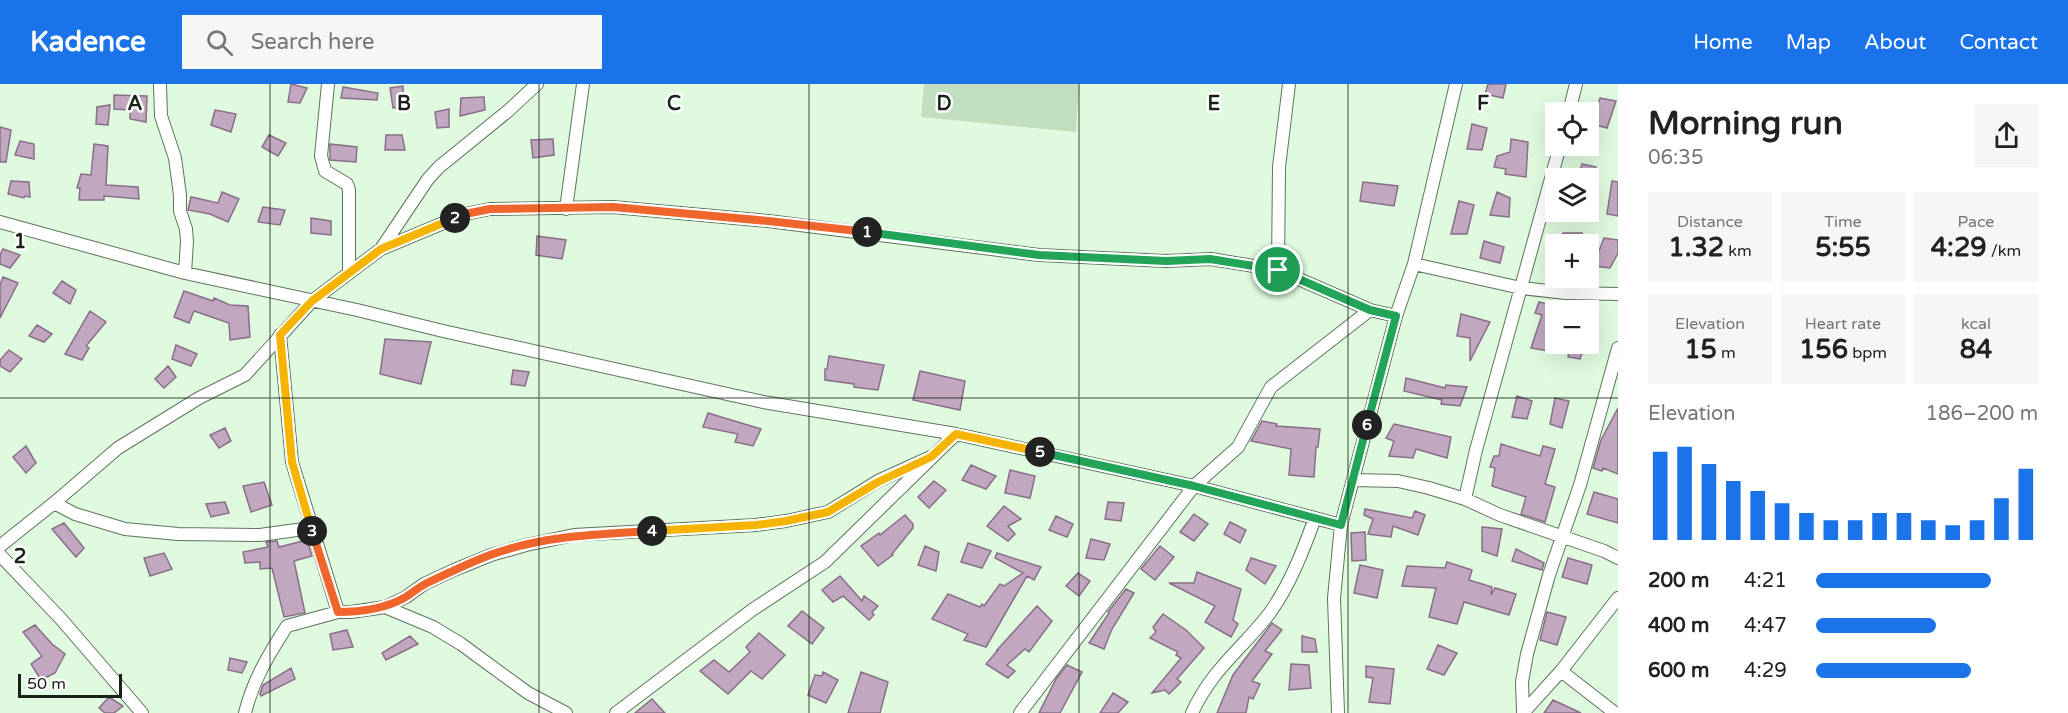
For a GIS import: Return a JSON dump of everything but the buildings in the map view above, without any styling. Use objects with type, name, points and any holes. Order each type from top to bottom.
[{"type":"street","points":[[160,84],[161,116],[175,158],[180,211],[188,242],[185,273]]},
{"type":"street","points":[[328,84],[321,156],[325,171],[347,184],[349,190],[349,273]]},
{"type":"street","points":[[381,249],[428,179],[439,167],[508,111],[537,84]]},
{"type":"street","points":[[566,209],[583,84]]},
{"type":"street","points":[[1278,270],[1280,167],[1289,84]]},
{"type":"street","points":[[1338,713],[1334,598],[1341,525],[1396,316],[1414,264],[1456,84]]},
{"type":"street","points":[[1572,102],[1576,84]]},
{"type":"street","points":[[1465,499],[1476,450],[1557,156]]},
{"type":"street","points":[[0,546],[118,448],[199,398],[245,375],[312,301],[381,249],[465,214],[490,209],[613,207],[768,221],[1039,255],[1166,261],[1210,259],[1278,270],[1370,310],[1396,316]]},
{"type":"street","points":[[0,222],[185,273],[763,402],[956,434],[1194,486],[1341,525]]},
{"type":"street","points":[[1414,264],[1521,288],[1618,294]]},
{"type":"street","points":[[1020,713],[1194,486],[1238,447],[1271,387],[1370,310]]},
{"type":"street","points":[[280,335],[292,462],[338,612]]},
{"type":"street","points":[[1523,712],[1522,682],[1527,654],[1549,575],[1580,485],[1618,348]]},
{"type":"street","points":[[620,712],[743,616],[825,562],[956,434]]},
{"type":"street","points":[[245,713],[250,693],[262,665],[287,626],[338,612],[365,611],[385,607],[406,597],[424,584],[454,570],[491,555],[526,545],[574,535],[756,525],[828,512],[878,482],[931,457]]},
{"type":"street","points":[[1353,480],[1398,482],[1465,499],[1500,515],[1605,551],[1618,558]]},
{"type":"street","points":[[54,503],[75,514],[125,529],[178,534],[260,536],[311,528]]},
{"type":"street","points":[[1192,713],[1214,675],[1271,611],[1297,566],[1315,518]]},
{"type":"street","points":[[0,555],[61,619],[142,713]]},
{"type":"street","points":[[1523,712],[1561,671],[1618,598]]},
{"type":"street","points":[[385,607],[433,627],[461,644],[528,693],[566,713]]},
{"type":"street","points":[[1561,671],[1615,713]]},
{"type":"green space","points":[[924,84],[1079,84],[1076,132],[921,117]]},
{"type":"route","points":[[613,207],[768,221],[1039,255],[1166,261],[1210,259],[1278,270],[1370,310],[1396,316],[1341,525],[1194,486],[956,434],[931,457],[878,482],[828,512],[756,525],[574,535],[491,555],[424,584],[406,597],[385,607],[365,611],[338,612],[292,462],[280,335],[312,301],[381,249],[465,214],[490,209],[613,207]]}]
